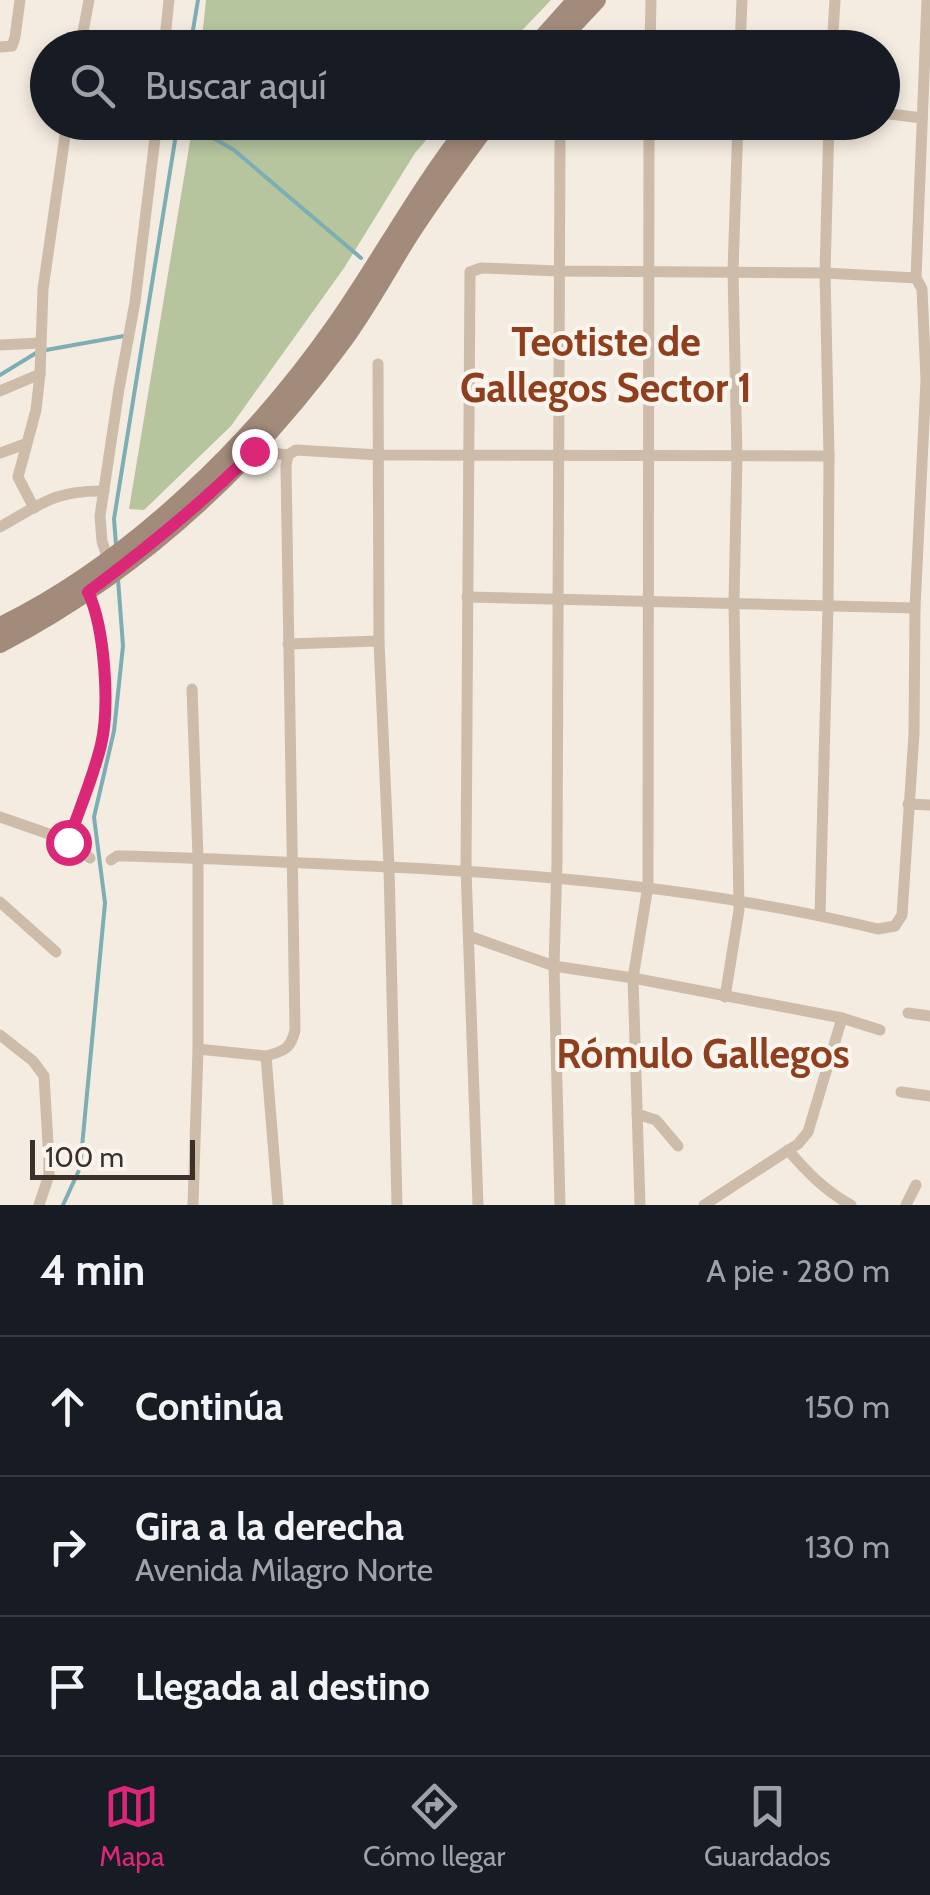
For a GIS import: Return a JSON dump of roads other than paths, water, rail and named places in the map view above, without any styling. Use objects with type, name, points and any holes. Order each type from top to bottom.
[{"type":"main road","points":[[549,30],[576,0]]},
{"type":"main road","points":[[569,30],[597,0]]},
{"type":"main road","points":[[0,626],[90,574],[215,469],[247,436],[336,324],[458,140]]},
{"type":"main road","points":[[0,644],[88,592],[147,548],[214,492],[254,451],[344,341],[409,236],[477,140]]},
{"type":"street","points":[[0,48],[12,46],[20,0]]},
{"type":"street","points":[[83,30],[89,0]]},
{"type":"street","points":[[166,30],[170,0]]},
{"type":"street","points":[[650,30],[651,0]]},
{"type":"street","points":[[741,30],[742,0]]},
{"type":"street","points":[[833,30],[835,0]]},
{"type":"street","points":[[111,860],[117,856],[198,858],[466,870],[648,886],[820,915],[878,929],[895,926],[902,915],[914,734],[915,608],[925,529],[928,380],[922,289],[916,278],[927,0]]},
{"type":"street","points":[[900,115],[922,118]]},
{"type":"street","points":[[34,508],[18,478],[36,410],[43,290],[65,140]]},
{"type":"street","points":[[108,560],[100,516],[135,302],[154,140]]},
{"type":"street","points":[[560,140],[554,966],[560,1205]]},
{"type":"street","points":[[640,1205],[634,978],[648,886],[649,140]]},
{"type":"street","points":[[725,997],[738,910],[734,602],[738,457],[733,271],[737,140]]},
{"type":"street","points":[[820,915],[828,606],[825,274],[829,140]]},
{"type":"street","points":[[478,1205],[466,870],[470,272],[482,268],[559,272],[733,271],[916,278]]},
{"type":"street","points":[[0,345],[40,344]]},
{"type":"street","points":[[378,364],[379,641],[397,1205]]},
{"type":"street","points":[[0,391],[40,374]]},
{"type":"street","points":[[0,453],[25,444]]},
{"type":"street","points":[[254,451],[829,456]]},
{"type":"street","points":[[198,1049],[266,1056],[285,1051],[292,1044],[295,1030],[288,454]]},
{"type":"street","points":[[0,527],[56,496],[104,492]]},
{"type":"street","points":[[68,842],[102,742],[105,674],[97,610],[88,592]]},
{"type":"street","points":[[466,598],[915,608]]},
{"type":"street","points":[[288,644],[379,641]]},
{"type":"street","points":[[914,651],[930,652]]},
{"type":"street","points":[[192,689],[198,858],[193,1205]]},
{"type":"street","points":[[914,734],[930,735]]},
{"type":"street","points":[[908,804],[930,805]]},
{"type":"street","points":[[0,817],[68,842],[90,858]]},
{"type":"street","points":[[0,902],[56,952]]},
{"type":"street","points":[[468,936],[554,966],[842,1018],[880,1030]]},
{"type":"street","points":[[908,1013],[930,1016]]},
{"type":"street","points":[[704,1205],[798,1144],[808,1132],[842,1018]]},
{"type":"street","points":[[0,1035],[34,1061],[44,1076],[49,1175],[38,1205]]},
{"type":"street","points":[[266,1056],[278,1205]]},
{"type":"street","points":[[900,1092],[930,1096]]},
{"type":"street","points":[[637,1114],[656,1120],[678,1146]]},
{"type":"street","points":[[788,1150],[834,1196],[851,1205]]},
{"type":"street","points":[[906,1205],[916,1185]]},
{"type":"waterway","points":[[193,30],[198,0]]},
{"type":"waterway","points":[[116,545],[114,519],[175,140]]},
{"type":"waterway","points":[[216,140],[234,150],[361,258]]},
{"type":"waterway","points":[[46,350],[124,336]]},
{"type":"waterway","points":[[0,375],[36,353]]},
{"type":"waterway","points":[[63,1205],[80,1168],[105,903],[94,817],[114,731],[123,646],[118,579]]},
{"type":"district","name":"Teotiste de Gallegos Sector 1","points":[[606,365]]},
{"type":"district","name":"Rómulo Gallegos","points":[[703,1054]]}]
